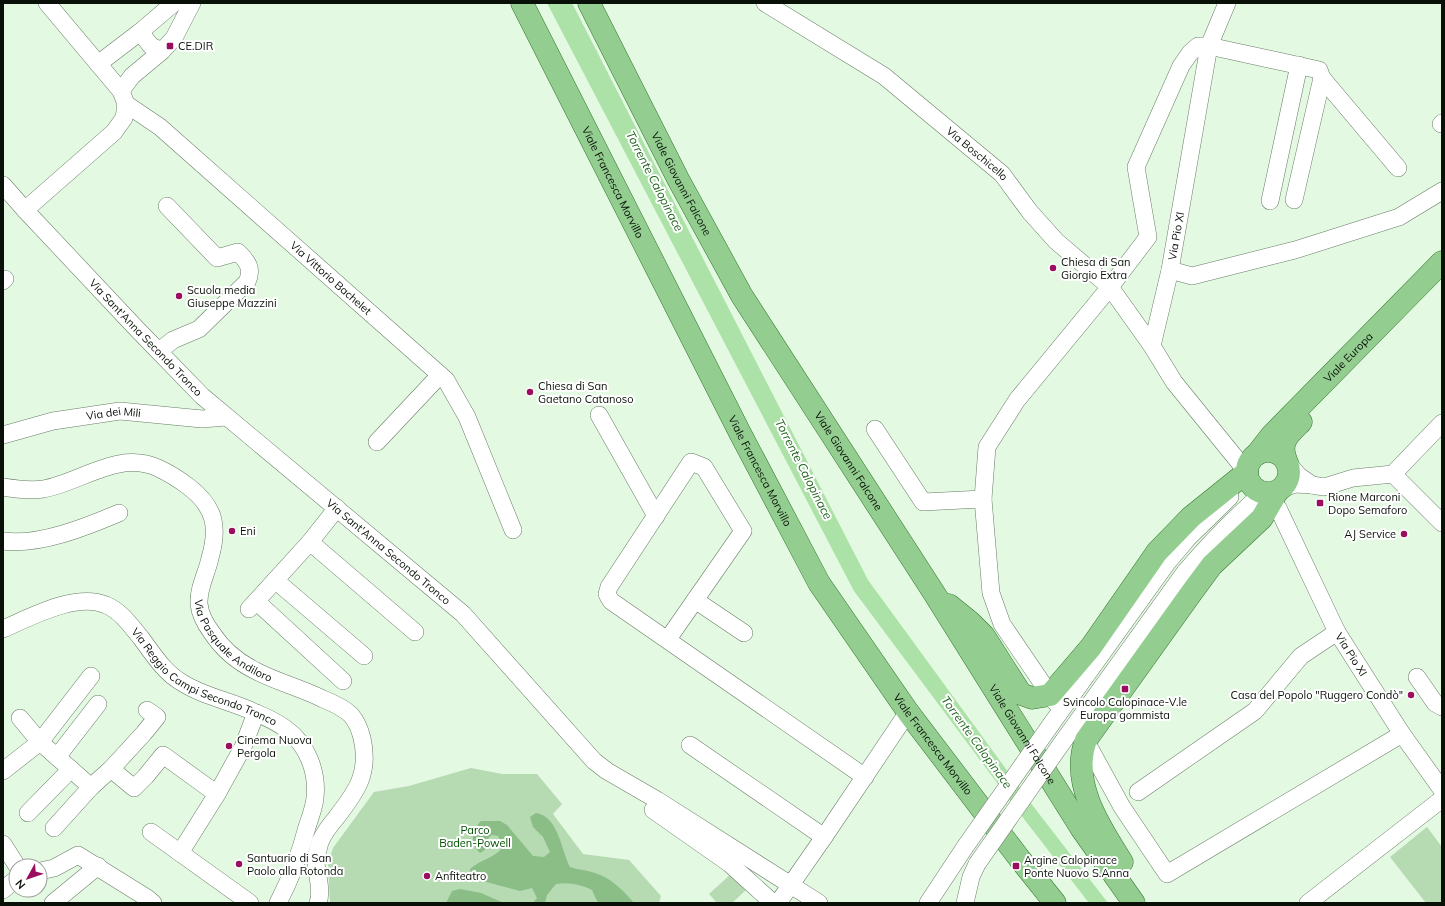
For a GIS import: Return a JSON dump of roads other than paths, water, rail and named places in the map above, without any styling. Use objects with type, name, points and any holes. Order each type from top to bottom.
[{"type":"main road","name":"Viale Francesca Morvillo","points":[[522,3],[740,433],[819,583],[908,712],[1055,903]]},
{"type":"main road","name":"Viale Giovanni Falcone","points":[[589,3],[678,178],[742,296],[934,593],[1081,828],[1134,903]]},
{"type":"main road","name":"Viale Europa","points":[[1053,698],[1091,647],[1157,552],[1191,516],[1250,467],[1271,436],[1442,262]]},
{"type":"main road","name":"Viale Europa","points":[[1287,461],[1283,451],[1284,444],[1289,435],[1442,279]]},
{"type":"main road","points":[[1145,903],[1143,895],[1104,833],[1092,810],[1084,785],[1081,767],[1085,738],[1208,571],[1262,518],[1274,495],[1287,482],[1290,469],[1287,461],[1277,452],[1263,451],[1250,467],[1252,485],[1257,490],[1274,495]]},
{"type":"main road","points":[[934,593],[970,622],[984,636],[1021,694],[1032,698],[1053,698]]},
{"type":"street","name":"Via Vittorio Bachelet","points":[[47,3],[124,97],[160,127],[446,380],[467,417],[514,530]]},
{"type":"street","points":[[25,210],[114,132],[124,118],[124,97],[132,76],[162,51],[174,38],[192,3]]},
{"type":"street","name":"Via Pio XI","points":[[1152,346],[1170,270],[1208,46],[1227,3]]},
{"type":"street","name":"Via Boschicello","points":[[777,6],[884,76],[1002,174],[1030,212],[1056,241],[1110,287],[1152,346]]},
{"type":"street","points":[[98,64],[140,32],[168,7],[179,28]]},
{"type":"street","points":[[140,32],[151,46],[162,51]]},
{"type":"street","points":[[1053,698],[1002,624],[991,593],[983,499],[987,447],[1017,400],[1110,287],[1148,237],[1136,167],[1181,66],[1190,53],[1198,46],[1208,46],[1319,70],[1322,78],[1398,168]]},
{"type":"street","points":[[1270,201],[1299,65]]},
{"type":"street","points":[[1294,200],[1322,78]]},
{"type":"street","name":"Via Sant'Anna Secondo Tronco","points":[[3,185],[202,396],[463,614],[511,666],[594,761],[607,771],[657,800],[819,903]]},
{"type":"street","points":[[1170,270],[1192,276],[1295,250],[1399,217],[1442,191]]},
{"type":"street","points":[[159,351],[173,340],[199,329],[247,282],[250,275],[249,265],[238,252],[218,258],[168,206]]},
{"type":"street","points":[[928,903],[965,847],[1052,723],[1167,563],[1188,538],[1241,486],[1250,467],[1228,448],[1174,382],[1152,346]]},
{"type":"street","points":[[377,442],[440,375]]},
{"type":"street","name":"Via dei Mili","points":[[3,435],[53,421],[120,411],[202,419],[226,416]]},
{"type":"street","points":[[599,415],[656,516]]},
{"type":"street","points":[[965,903],[971,877],[977,864],[1185,572],[1218,536],[1250,504],[1274,495],[1296,484],[1324,487],[1353,478],[1393,474],[1442,423]]},
{"type":"street","points":[[875,429],[923,502],[983,499]]},
{"type":"street","points":[[1287,461],[1299,476],[1312,485]]},
{"type":"street","name":"Via Pasquale Andiloro","points":[[3,486],[30,490],[43,489],[62,484],[116,463],[129,462],[142,463],[156,467],[170,474],[188,486],[204,500],[212,514],[215,530],[211,557],[201,587],[199,605],[206,623],[213,635],[223,648],[241,663],[256,671],[307,691],[334,704],[350,714],[356,721],[359,729],[365,762],[361,782],[320,842],[316,860]]},
{"type":"street","points":[[668,639],[743,531],[704,467],[691,462],[610,587],[607,594],[611,601],[668,639],[865,777]]},
{"type":"street","points":[[1393,474],[1442,523]]},
{"type":"street","name":"Via Pio XI","points":[[1274,495],[1337,632],[1402,734],[1442,790]]},
{"type":"street","points":[[337,508],[310,542],[253,605],[343,681]]},
{"type":"street","points":[[3,540],[18,542],[27,541],[64,533],[90,525],[119,513]]},
{"type":"street","points":[[310,542],[415,632]]},
{"type":"street","points":[[275,580],[364,656]]},
{"type":"street","points":[[695,600],[744,633]]},
{"type":"street","name":"Via Reggio Campi Secondo Tronco","points":[[3,629],[63,604],[82,601],[106,604],[119,613],[130,624],[160,664],[172,677],[191,688],[256,713],[286,729],[302,745],[310,760],[315,778],[315,798],[301,852],[291,879],[278,903]]},
{"type":"street","points":[[1138,792],[1255,711],[1300,656],[1337,632]]},
{"type":"street","points":[[3,771],[40,742],[91,676]]},
{"type":"street","points":[[1417,678],[1435,703],[1442,707]]},
{"type":"street","points":[[56,757],[98,704]]},
{"type":"street","points":[[54,828],[91,787],[111,769],[144,733],[156,717],[147,710]]},
{"type":"street","points":[[778,903],[908,712]]},
{"type":"street","points":[[180,853],[217,794],[243,747],[256,713]]},
{"type":"street","points":[[20,718],[40,742],[91,787]]},
{"type":"street","points":[[1085,738],[1122,807],[1168,874],[1402,734]]},
{"type":"street","points":[[690,745],[824,837]]},
{"type":"street","points":[[111,769],[134,788],[163,755],[217,794]]},
{"type":"street","points":[[28,813],[71,769]]},
{"type":"street","points":[[1308,903],[1442,799]]},
{"type":"street","points":[[657,800],[652,809],[730,864],[773,903]]},
{"type":"street","points":[[151,832],[250,903]]},
{"type":"street","points":[[3,844],[12,858]]},
{"type":"street","points":[[301,852],[316,860],[320,896],[318,903]]},
{"type":"street","points":[[48,869],[54,868],[78,855],[98,866],[153,903]]},
{"type":"street","points":[[53,903],[98,866]]},
{"type":"water","name":"Torrente Calopinace","points":[[547,3],[572,3],[868,580],[1033,806],[1108,903],[1089,903],[1024,819],[854,591]]},
{"type":"place","name":"CE.DIR","points":[[170,46]]},
{"type":"place","name":"Chiesa di San Giorgio Extra","points":[[1053,268]]},
{"type":"place","name":"Scuola media Giuseppe Mazzini","points":[[179,296]]},
{"type":"place","name":"Chiesa di San Gaetano Catanoso","points":[[530,392]]},
{"type":"place","name":"Rione Marconi Dopo Semaforo","points":[[1320,503]]},
{"type":"place","name":"Eni","points":[[232,531]]},
{"type":"place","name":"AJ Service","points":[[1404,534]]},
{"type":"place","name":"Svincolo Calopinace-V.le Europa gommista","points":[[1125,689]]},
{"type":"place","name":"Casa del Popolo \"Ruggero Condò\"","points":[[1411,695]]},
{"type":"place","name":"Cinema Nuova Pergola","points":[[229,746]]},
{"type":"place","name":"Santuario di San Paolo alla Rotonda","points":[[239,864]]},
{"type":"place","name":"Argine Calopinace Ponte Nuovo S.Anna","points":[[1016,866]]},
{"type":"place","name":"Anfiteatro","points":[[427,876]]},
{"type":"park label","name":"Parco Baden-Powell","points":[[475,836]]}]
